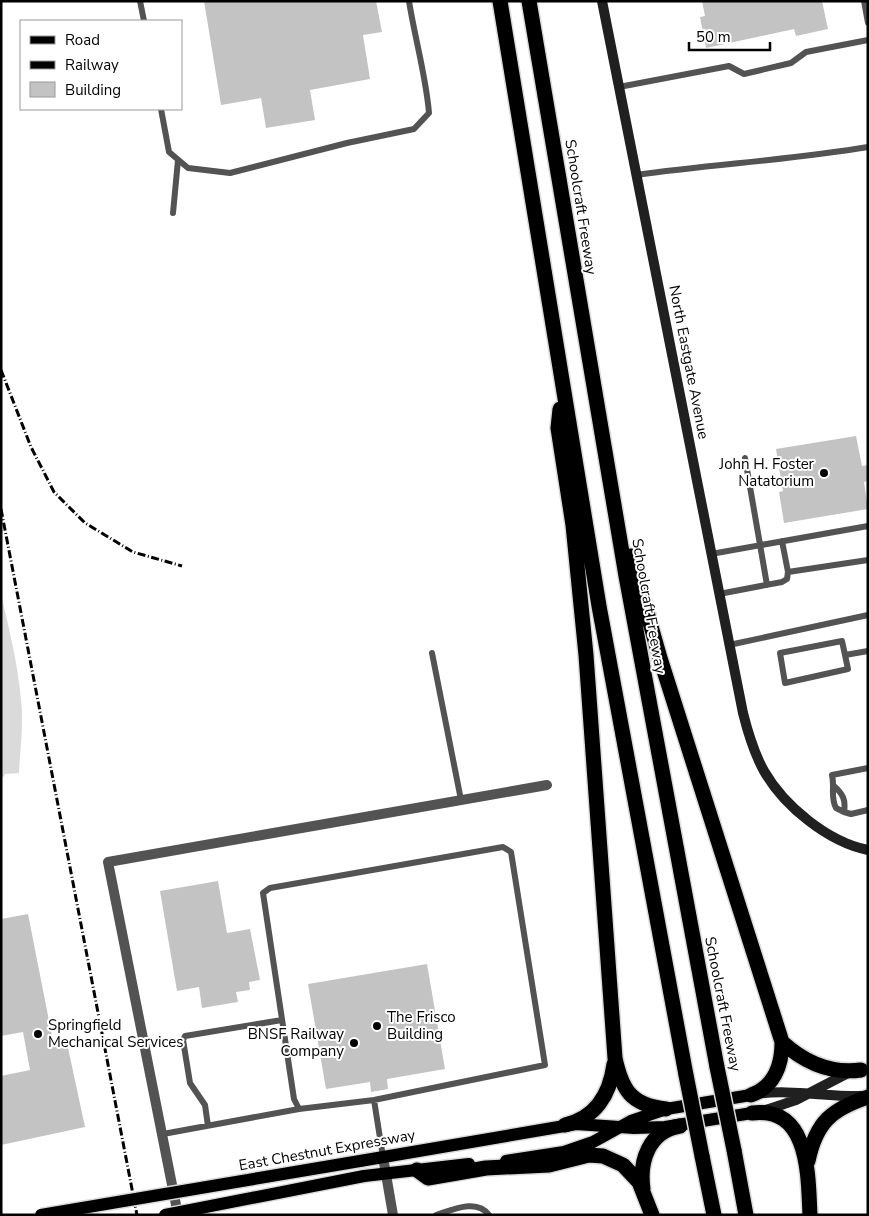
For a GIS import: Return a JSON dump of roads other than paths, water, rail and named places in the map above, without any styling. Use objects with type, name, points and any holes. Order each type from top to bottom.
[{"type":"highway","points":[[500,1],[562,390],[626,754],[714,1215]]},
{"type":"highway","name":"Schoolcraft Freeway","points":[[529,1],[590,371],[656,748],[746,1215]]},
{"type":"highway","points":[[590,371],[630,549],[649,622],[782,1042],[779,1066],[772,1079],[762,1089],[750,1095]]},
{"type":"highway","points":[[562,390],[558,428],[573,525],[585,638],[614,1058],[610,1085],[603,1100],[586,1117],[565,1126]]},
{"type":"highway","points":[[782,1042],[798,1056],[825,1068],[843,1071],[864,1070]]},
{"type":"highway","points":[[614,1058],[627,1093],[646,1105],[666,1109]]},
{"type":"highway","points":[[808,1162],[816,1134],[831,1114],[868,1096]]},
{"type":"highway","points":[[752,1113],[772,1114],[790,1126],[803,1146],[808,1162],[810,1215]]},
{"type":"highway","points":[[652,1215],[643,1189],[642,1164],[648,1148],[661,1133],[680,1126]]},
{"type":"highway","points":[[417,1170],[428,1178],[486,1168],[549,1165],[596,1155],[608,1157],[623,1165],[643,1189]]},
{"type":"main road","name":"East Chestnut Expressway","points":[[165,1215],[364,1176],[550,1156],[593,1142],[643,1116],[666,1109],[750,1095]]},
{"type":"main road","name":"East Chestnut Expressway","points":[[41,1215],[565,1126],[592,1124],[619,1127],[680,1126],[752,1113]]},
{"type":"street","name":"North Eastgate Avenue","points":[[602,1],[729,645],[751,743],[764,771],[782,796],[804,818],[833,836],[868,850]]},
{"type":"street","points":[[178,1215],[108,862],[547,785]]},
{"type":"street","name":"East Chestnut Expressway","points":[[752,1113],[785,1104],[848,1073],[864,1070]]},
{"type":"street","name":"East Chestnut Expressway","points":[[750,1095],[773,1092],[868,1096]]},
{"type":"street","points":[[383,1157],[393,1215]]},
{"type":"lane","points":[[140,1],[144,20]]},
{"type":"lane","points":[[161,110],[168,152],[188,168],[230,173],[347,143],[414,129],[429,113],[427,88],[416,44],[410,1]]},
{"type":"lane","points":[[864,1],[868,23]]},
{"type":"lane","points":[[619,87],[730,66],[744,74],[792,63],[806,52],[868,40]]},
{"type":"lane","points":[[636,176],[704,165],[815,156],[868,147]]},
{"type":"lane","points":[[173,213],[178,160]]},
{"type":"lane","points":[[745,458],[767,585]]},
{"type":"lane","points":[[711,554],[868,526]]},
{"type":"lane","points":[[719,594],[782,582],[787,579],[788,572],[782,542]]},
{"type":"lane","points":[[788,572],[868,560]]},
{"type":"lane","points":[[729,645],[868,615]]},
{"type":"lane","points":[[842,641],[845,655],[848,669],[785,683],[780,653],[842,641]]},
{"type":"lane","points":[[845,655],[868,651]]},
{"type":"lane","points":[[432,654],[462,800]]},
{"type":"lane","points":[[868,768],[832,775],[834,786],[831,796],[836,808],[844,812],[851,814],[868,810]]},
{"type":"lane","points":[[834,786],[842,793],[845,804],[844,812]]},
{"type":"lane","points":[[162,1134],[299,1109],[374,1100],[545,1065],[511,852],[508,849],[503,847],[291,884],[270,888],[263,893],[294,1099],[299,1109]]},
{"type":"lane","points":[[208,1126],[205,1105],[190,1083],[183,1040],[185,1036],[282,1020]]},
{"type":"lane","points":[[374,1100],[383,1157]]},
{"type":"lane","points":[[436,1215],[473,1206],[486,1210],[489,1215]]},
{"type":"railway","points":[[1,370],[31,447],[54,492],[85,523],[133,552],[182,566]]},
{"type":"railway","points":[[1,509],[137,1215]]},
{"type":"place","name":"John H. Foster Natatorium","points":[[824,473]]},
{"type":"place","name":"The Frisco Building","points":[[377,1026]]},
{"type":"place","name":"Springfield Mechanical Services","points":[[38,1034]]},
{"type":"place","name":"BNSF Railway Company","points":[[354,1043]]}]
